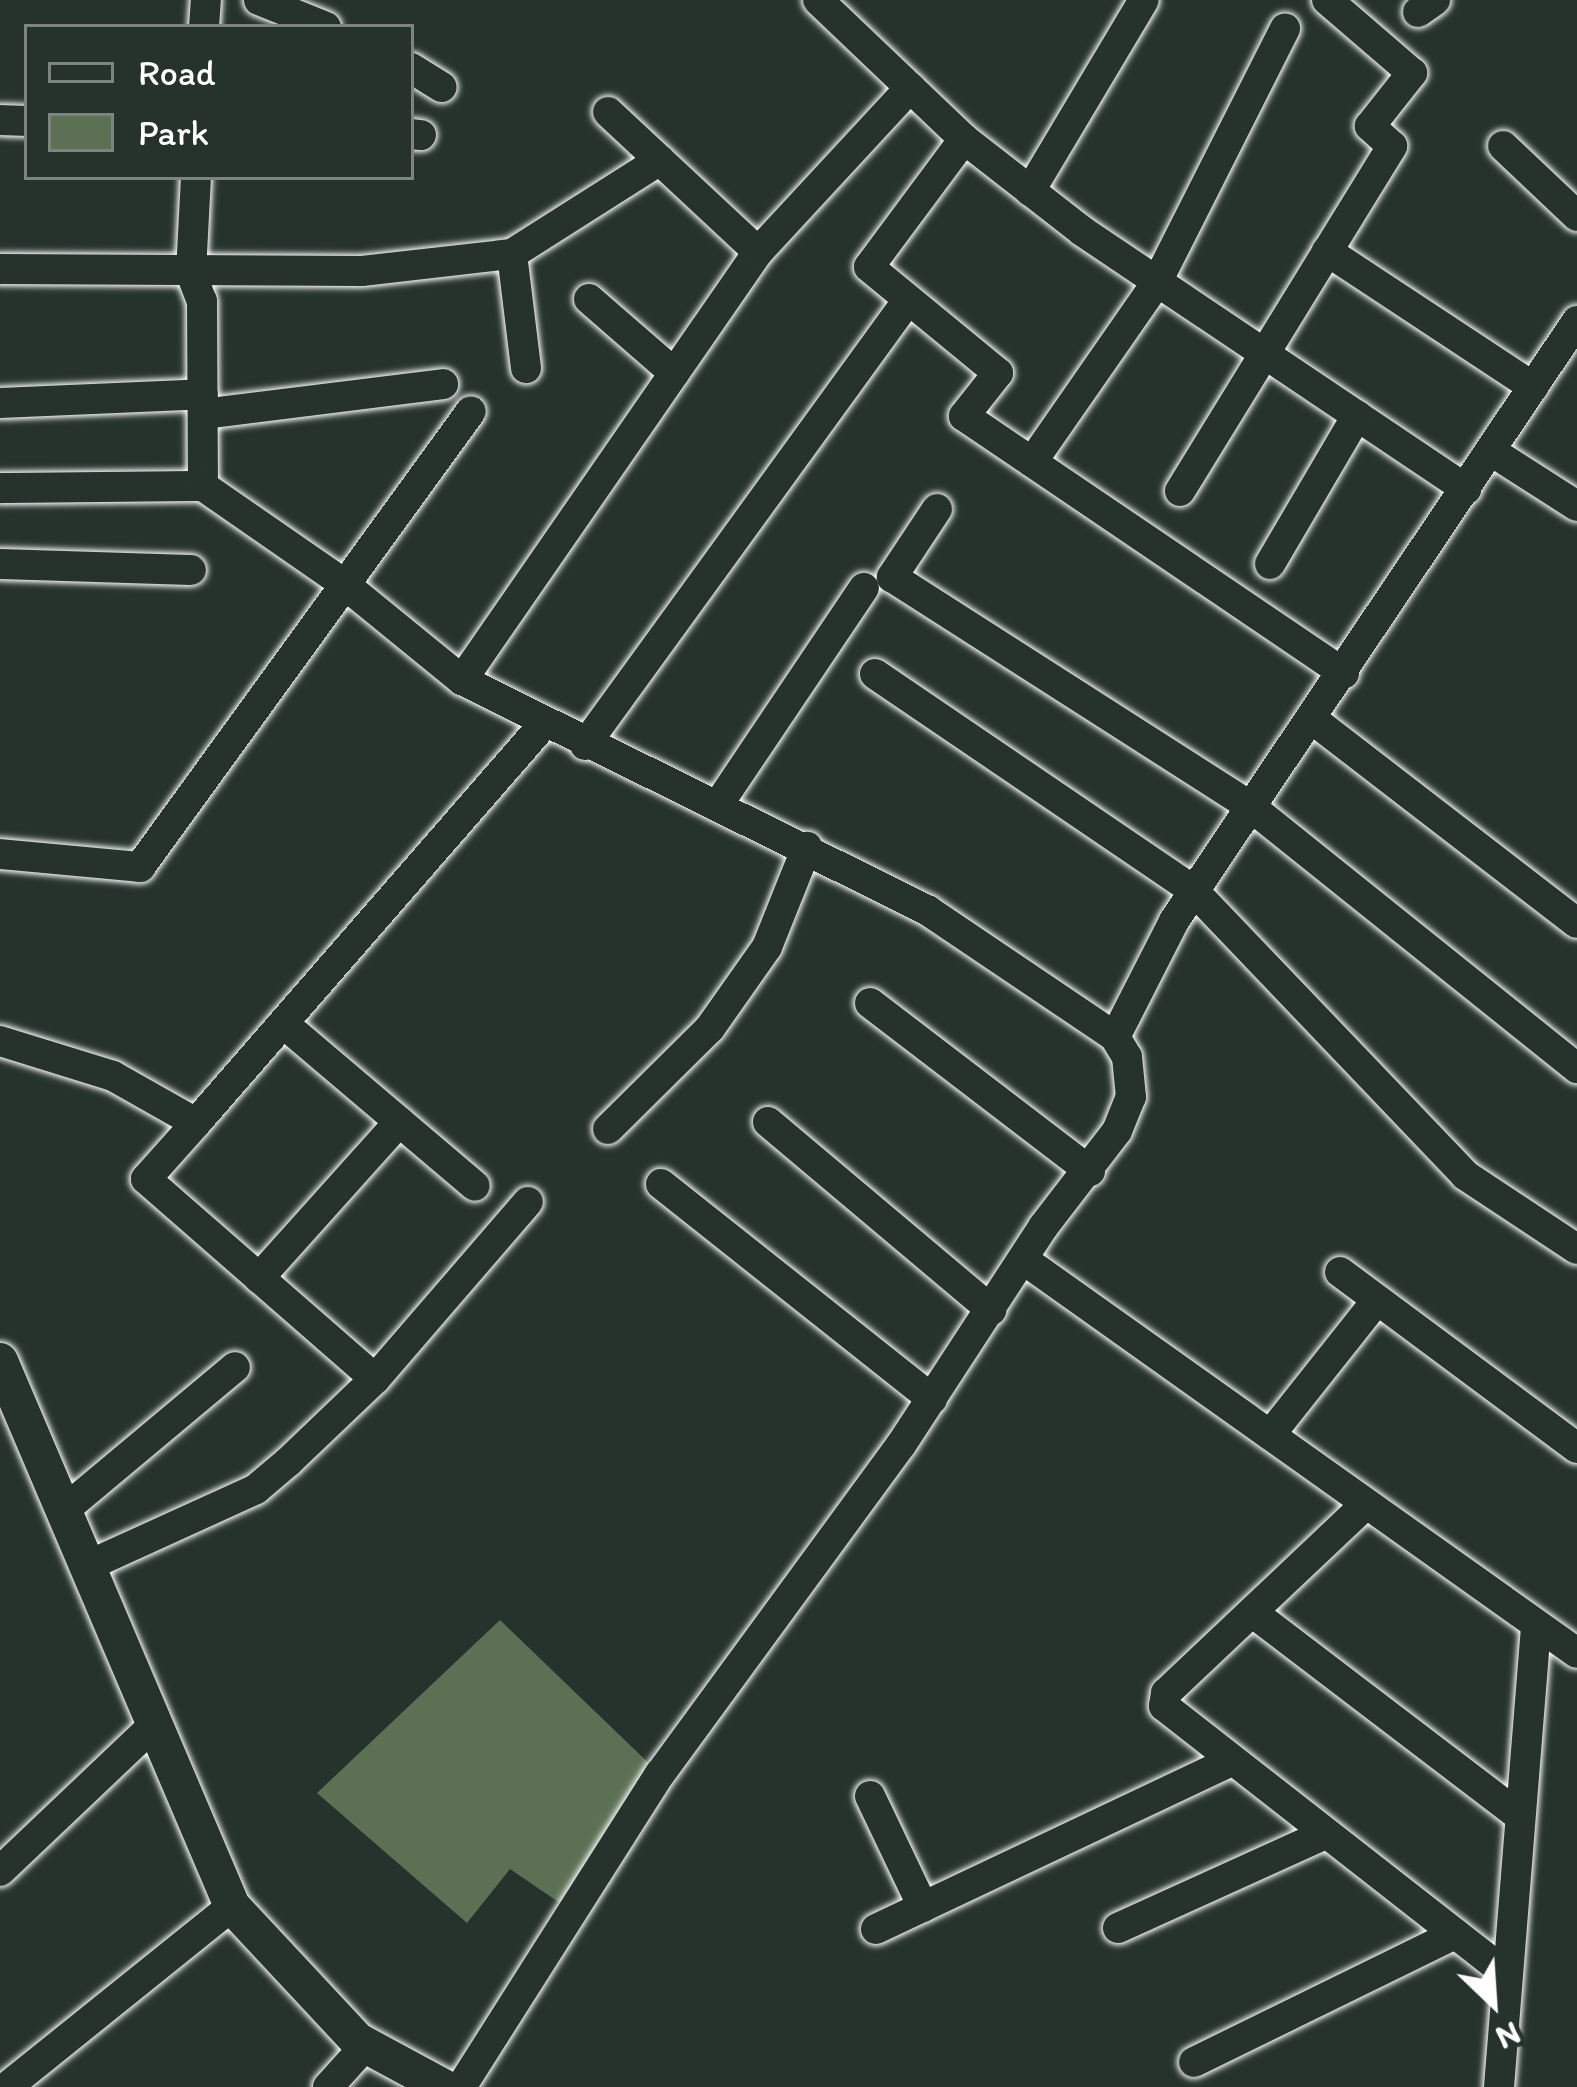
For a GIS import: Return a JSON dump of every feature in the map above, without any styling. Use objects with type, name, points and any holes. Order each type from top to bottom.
[{"type":"street","points":[[260,0],[319,24]]},
{"type":"street","points":[[818,0],[964,140],[1030,191],[1466,489]]},
{"type":"street","points":[[1030,191],[1144,0]]},
{"type":"street","points":[[1180,491],[1392,146],[1370,126],[1412,73],[1328,0]]},
{"type":"street","points":[[1032,463],[1157,282],[1286,29]]},
{"type":"street","points":[[414,70],[442,86]]},
{"type":"street","points":[[462,680],[758,252],[910,88]]},
{"type":"street","points":[[608,112],[758,252]]},
{"type":"street","points":[[964,140],[868,267],[998,373],[964,416],[1344,673]]},
{"type":"street","points":[[1503,146],[1577,216]]},
{"type":"street","points":[[0,269],[362,271],[512,254],[660,160]]},
{"type":"street","points":[[196,180],[191,273],[202,301],[203,486]]},
{"type":"street","points":[[1327,251],[1533,387]]},
{"type":"street","points":[[512,254],[526,368]]},
{"type":"street","points":[[589,299],[674,374]]},
{"type":"street","points":[[585,746],[908,300]]},
{"type":"street","points":[[1115,1037],[1194,891],[1577,321]]},
{"type":"street","points":[[0,403],[203,404],[442,384]]},
{"type":"street","points":[[0,854],[140,867],[471,411]]},
{"type":"street","points":[[1270,564],[1357,416]]},
{"type":"street","points":[[1491,451],[1577,506]]},
{"type":"street","points":[[0,488],[203,486],[343,583],[462,680],[585,746],[720,802],[927,910],[1115,1037],[1127,1057],[1131,1096],[1090,1171],[932,1399],[660,1774],[461,2087]]},
{"type":"street","points":[[937,509],[892,577],[1252,807],[1577,1068]]},
{"type":"street","points":[[0,564],[191,570]]},
{"type":"street","points":[[720,802],[864,588]]},
{"type":"street","points":[[874,674],[1194,891],[1465,1175],[1577,1249]]},
{"type":"street","points":[[1312,719],[1577,923]]},
{"type":"street","points":[[375,1379],[146,1179],[543,725]]},
{"type":"street","points":[[608,1129],[710,1028],[767,947],[807,847]]},
{"type":"street","points":[[870,1003],[1090,1171]]},
{"type":"street","points":[[284,1024],[475,1186]]},
{"type":"street","points":[[0,1041],[113,1076],[196,1123]]},
{"type":"street","points":[[259,1278],[399,1121]]},
{"type":"street","points":[[768,1122],[992,1310]]},
{"type":"street","points":[[662,1184],[932,1399]]},
{"type":"street","points":[[85,1567],[256,1489],[375,1379],[528,1202]]},
{"type":"street","points":[[1024,1260],[1577,1653]]},
{"type":"street","points":[[1340,1272],[1577,1448]]},
{"type":"street","points":[[1270,1435],[1378,1300]]},
{"type":"street","points":[[0,1361],[232,1906],[366,2045],[443,2087]]},
{"type":"street","points":[[63,1510],[235,1367]]},
{"type":"street","points":[[1366,1504],[1166,1693],[1172,1718],[1507,1974]]},
{"type":"street","points":[[1252,1612],[1520,1816]]},
{"type":"street","points":[[1493,2084],[1507,1974],[1536,1626]]},
{"type":"street","points":[[0,1871],[153,1726]]},
{"type":"street","points":[[876,1929],[1230,1762]]},
{"type":"street","points":[[870,1796],[923,1907]]},
{"type":"street","points":[[1118,1928],[1324,1834]]},
{"type":"street","points":[[7,2087],[232,1906]]},
{"type":"street","points":[[1194,2062],[1455,1934]]},
{"type":"street","points":[[328,2087],[366,2045]]},
{"type":"green space","points":[[500,1620],[660,1774],[573,1912],[510,1869],[467,1923],[317,1793]]}]
